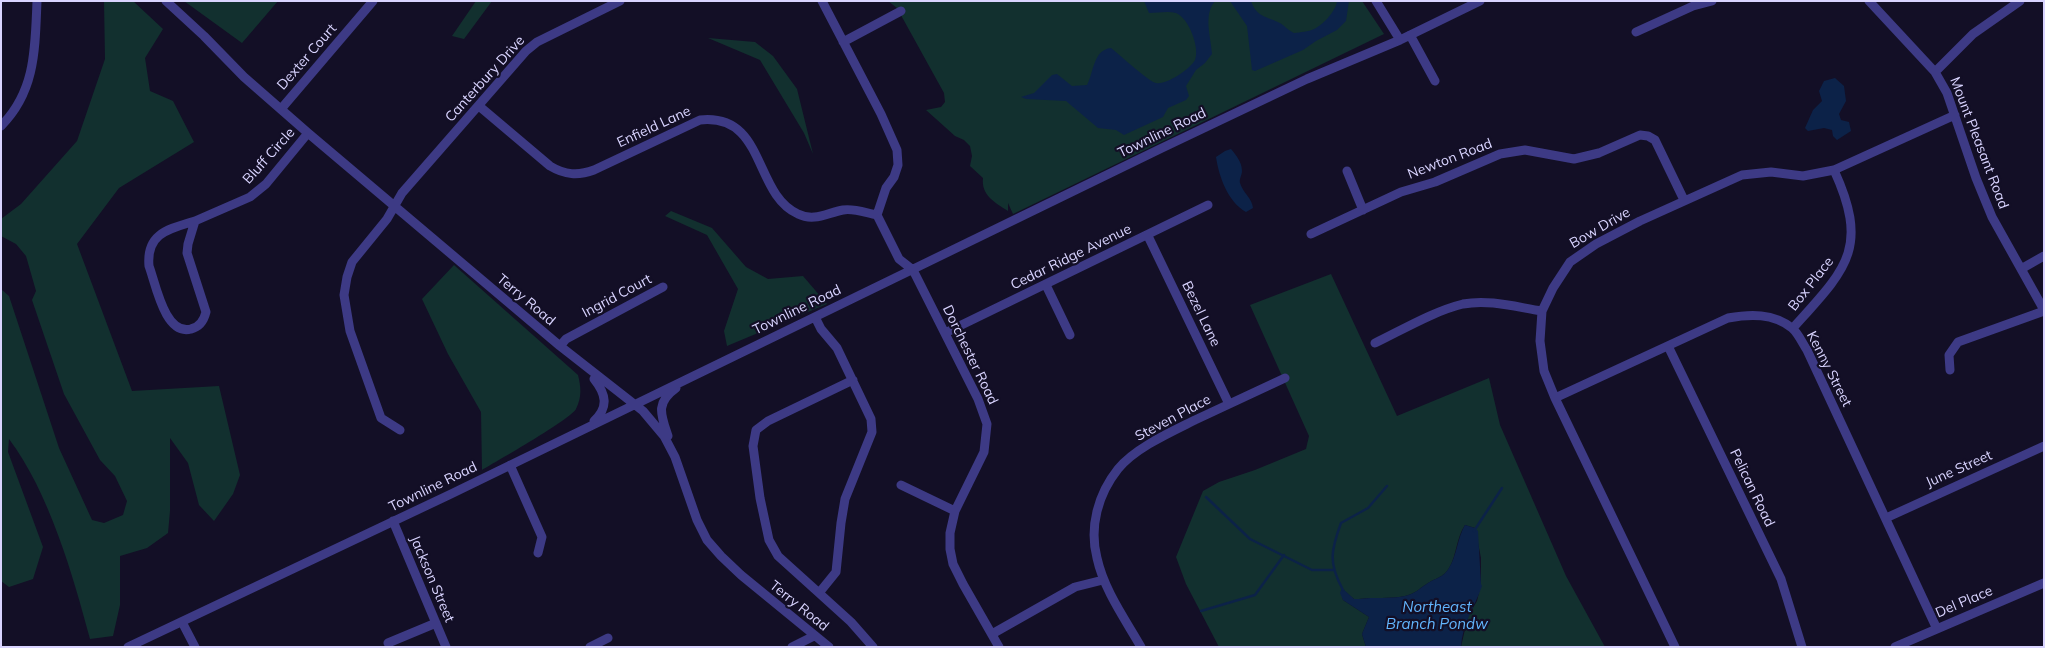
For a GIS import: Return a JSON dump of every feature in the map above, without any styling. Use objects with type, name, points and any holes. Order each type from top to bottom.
[{"type":"street","points":[[1,126],[9,118],[30,79],[34,57],[37,1]]},
{"type":"street","name":"Terry Road","points":[[166,1],[204,36],[244,78],[579,362],[635,404],[654,422],[675,457],[697,520],[707,540],[742,576],[829,647]]},
{"type":"street","name":"Dexter Court","points":[[281,109],[373,1]]},
{"type":"street","name":"Canterbury Drive","points":[[400,430],[381,418],[350,331],[344,295],[352,262],[387,219],[402,193],[526,51],[537,42],[620,1]]},
{"type":"street","points":[[822,1],[881,114],[897,150],[898,165],[894,177],[886,188],[877,215],[899,259],[914,270]]},
{"type":"street","points":[[1376,1],[1400,40]]},
{"type":"street","name":"Townline Road","points":[[128,647],[510,465],[1290,87],[1400,40],[1480,1]]},
{"type":"street","points":[[1636,32],[1693,6],[1712,1]]},
{"type":"street","name":"Mount Pleasant Road","points":[[1869,1],[1935,72],[1946,93],[1992,217],[2044,310]]},
{"type":"street","points":[[1935,72],[1973,34],[2020,1]]},
{"type":"street","points":[[843,42],[900,11]]},
{"type":"street","points":[[1410,35],[1434,81]]},
{"type":"street","name":"Enfield Lane","points":[[479,106],[550,166],[560,172],[571,174],[583,174],[594,170],[700,120],[713,118],[725,121],[742,133],[779,198],[788,208],[799,215],[812,218],[843,210],[857,210],[877,215]]},
{"type":"street","name":"Bow Drive","points":[[1675,647],[1555,398],[1544,371],[1540,341],[1542,311],[1553,288],[1570,262],[1596,244],[1684,200],[1742,175],[1770,172],[1803,176],[1834,170],[1954,115]]},
{"type":"street","name":"Bluff Circle","points":[[195,222],[187,253],[206,312],[201,324],[195,328],[181,330],[175,327],[168,319],[149,266],[148,258],[152,243],[158,236],[172,229],[195,222],[250,197],[266,184],[308,133]]},
{"type":"street","name":"Newton Road","points":[[1311,234],[1402,192],[1435,182],[1500,154],[1525,150],[1574,159],[1599,153],[1640,135],[1648,136],[1655,140],[1684,200]]},
{"type":"street","name":"Box Place","points":[[1793,328],[1843,268],[1851,245],[1851,221],[1846,197],[1834,170]]},
{"type":"street","points":[[1347,171],[1363,210]]},
{"type":"street","name":"Cedar Ridge Avenue","points":[[945,333],[1208,206]]},
{"type":"street","name":"Bezel Lane","points":[[1148,236],[1229,404]]},
{"type":"street","points":[[2021,269],[2044,256]]},
{"type":"street","name":"Dorchester Road","points":[[914,270],[978,399],[987,424],[984,452],[956,511],[950,533],[950,549],[963,584],[999,647]]},
{"type":"street","points":[[1046,285],[1070,335]]},
{"type":"street","name":"Ingrid Court","points":[[560,346],[566,339],[663,287]]},
{"type":"street","points":[[1375,343],[1462,304],[1497,303],[1542,311]]},
{"type":"street","points":[[1950,370],[1949,355],[1958,342],[2044,310]]},
{"type":"street","name":"Kenny Street","points":[[1555,398],[1728,318],[1750,314],[1773,318],[1793,328],[1807,350],[1937,629]]},
{"type":"street","points":[[815,317],[821,329],[837,348],[853,380],[871,419],[872,432],[845,499],[836,572],[819,593]]},
{"type":"street","name":"Pelican Road","points":[[1668,346],[1781,579],[1802,647]]},
{"type":"street","points":[[579,362],[600,386],[605,399],[601,414],[586,428]]},
{"type":"street","points":[[675,457],[661,416],[663,402],[668,394],[705,370]]},
{"type":"street","name":"Steven Place","points":[[1141,647],[1103,580],[1094,542],[1095,523],[1102,496],[1119,468],[1145,447],[1285,378]]},
{"type":"street","points":[[853,380],[768,421],[756,430],[753,446],[760,498],[769,540],[778,556],[851,622],[873,647]]},
{"type":"street","name":"June Street","points":[[1886,518],[2044,446]]},
{"type":"street","points":[[510,465],[542,537],[538,553]]},
{"type":"street","points":[[901,486],[956,511]]},
{"type":"street","name":"Jackson Street","points":[[393,521],[446,647]]},
{"type":"street","points":[[992,634],[1075,587],[1103,580]]},
{"type":"street","name":"Del Place","points":[[1895,647],[2044,583]]},
{"type":"street","points":[[182,622],[195,647]]},
{"type":"street","points":[[388,642],[436,622]]},
{"type":"street","points":[[792,647],[814,636]]},
{"type":"street","points":[[590,647],[608,638]]},
{"type":"green space","points":[[104,1],[133,1],[163,29],[145,58],[150,91],[173,101],[194,142],[119,188],[77,244],[132,391],[219,386],[240,475],[233,494],[214,521],[199,505],[188,463],[170,438],[170,511],[168,533],[147,548],[120,556],[120,605],[113,636],[90,639],[76,588],[48,509],[23,460],[9,439],[8,452],[43,547],[33,579],[9,587],[1,581],[1,289],[9,296],[59,448],[92,520],[104,523],[123,515],[127,501],[115,476],[100,460],[64,394],[32,300],[36,291],[26,256],[16,244],[1,236],[1,219],[21,204],[77,141],[105,59]]},
{"type":"green space","points":[[184,1],[278,1],[242,43]]},
{"type":"green space","points":[[476,1],[492,1],[464,39],[452,36]]},
{"type":"green space","points":[[888,1],[1362,1],[1384,34],[1013,214],[1008,203],[1008,211],[986,194],[983,178],[970,166],[972,156],[970,146],[964,140],[955,136],[926,110],[941,107],[945,102],[944,93],[897,8]]},
{"type":"green space","points":[[708,38],[755,42],[773,56],[797,89],[813,154],[804,133],[760,60]]},
{"type":"green space","points":[[671,211],[712,228],[746,267],[768,279],[803,276],[827,304],[727,346],[724,331],[738,289],[707,235],[665,216]]},
{"type":"green space","points":[[454,265],[578,375],[580,384],[579,400],[576,409],[571,414],[482,470],[481,412],[448,354],[422,299]]},
{"type":"green space","points":[[1331,274],[1397,416],[1489,378],[1500,425],[1566,576],[1605,647],[1461,647],[1468,616],[1477,601],[1481,584],[1481,558],[1475,528],[1465,525],[1460,535],[1454,558],[1447,571],[1412,594],[1354,599],[1342,589],[1343,600],[1369,617],[1362,634],[1366,647],[1219,647],[1186,584],[1176,557],[1203,491],[1219,482],[1255,470],[1306,449],[1309,436],[1250,305]]},
{"type":"water","points":[[1144,1],[1215,1],[1209,13],[1212,54],[1196,70],[1186,86],[1189,96],[1186,100],[1168,108],[1163,117],[1124,135],[1116,130],[1098,128],[1066,101],[1026,99],[1021,97],[1034,93],[1052,75],[1057,74],[1072,86],[1087,85],[1097,57],[1105,50],[1111,48],[1156,83],[1166,82],[1183,72],[1192,64],[1196,55],[1195,41],[1189,27],[1181,16],[1176,13],[1149,13]]},
{"type":"water","points":[[1230,1],[1251,1],[1259,13],[1280,23],[1294,33],[1309,31],[1318,27],[1332,13],[1337,1],[1349,1],[1346,21],[1337,30],[1303,50],[1255,71],[1252,70],[1247,26]]},
{"type":"water","points":[[1835,78],[1844,86],[1846,101],[1839,114],[1841,120],[1849,122],[1851,131],[1837,140],[1833,136],[1832,130],[1824,128],[1808,131],[1805,128],[1813,110],[1822,101],[1819,91],[1824,81]]},
{"type":"water","points":[[1231,149],[1241,165],[1240,183],[1253,208],[1246,212],[1229,195],[1217,165],[1216,157]]},
{"type":"water","name":"Northeast Branch Pondw","points":[[1465,525],[1478,531],[1482,586],[1466,623],[1461,647],[1366,647],[1362,634],[1369,617],[1343,600],[1340,593],[1342,588],[1354,599],[1412,594],[1447,571],[1454,558]]},
{"type":"waterway","points":[[1343,590],[1333,564],[1333,549],[1341,523],[1368,508],[1387,486]]},
{"type":"waterway","points":[[1474,531],[1502,488]]},
{"type":"waterway","points":[[1206,497],[1250,539],[1312,570],[1333,570]]},
{"type":"waterway","points":[[1201,611],[1255,595],[1284,555]]}]
